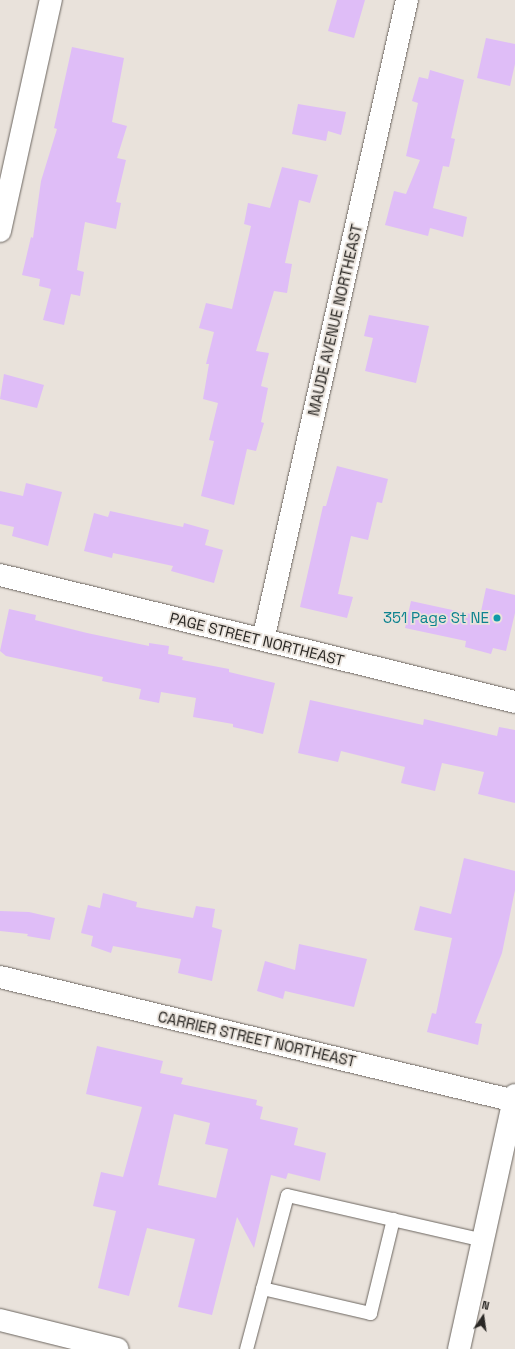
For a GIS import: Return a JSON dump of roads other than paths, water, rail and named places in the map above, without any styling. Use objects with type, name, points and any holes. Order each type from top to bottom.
[{"type":"street","points":[[0,231],[51,0]]},
{"type":"street","name":"MAUDE AVENUE NORTHEAST","points":[[262,640],[407,0]]},
{"type":"street","name":"PAGE STREET NORTHEAST","points":[[0,575],[515,702]]},
{"type":"street","name":"CARRIER STREET NORTHEAST","points":[[0,978],[515,1099]]},
{"type":"street","points":[[459,1349],[515,1099]]},
{"type":"street","points":[[0,1320],[117,1349]]},
{"type":"lane","points":[[246,1349],[287,1195],[483,1240]]},
{"type":"lane","points":[[262,1288],[370,1313],[393,1219]]},
{"type":"place","name":"351 Page St NE","points":[[497,618]]}]
